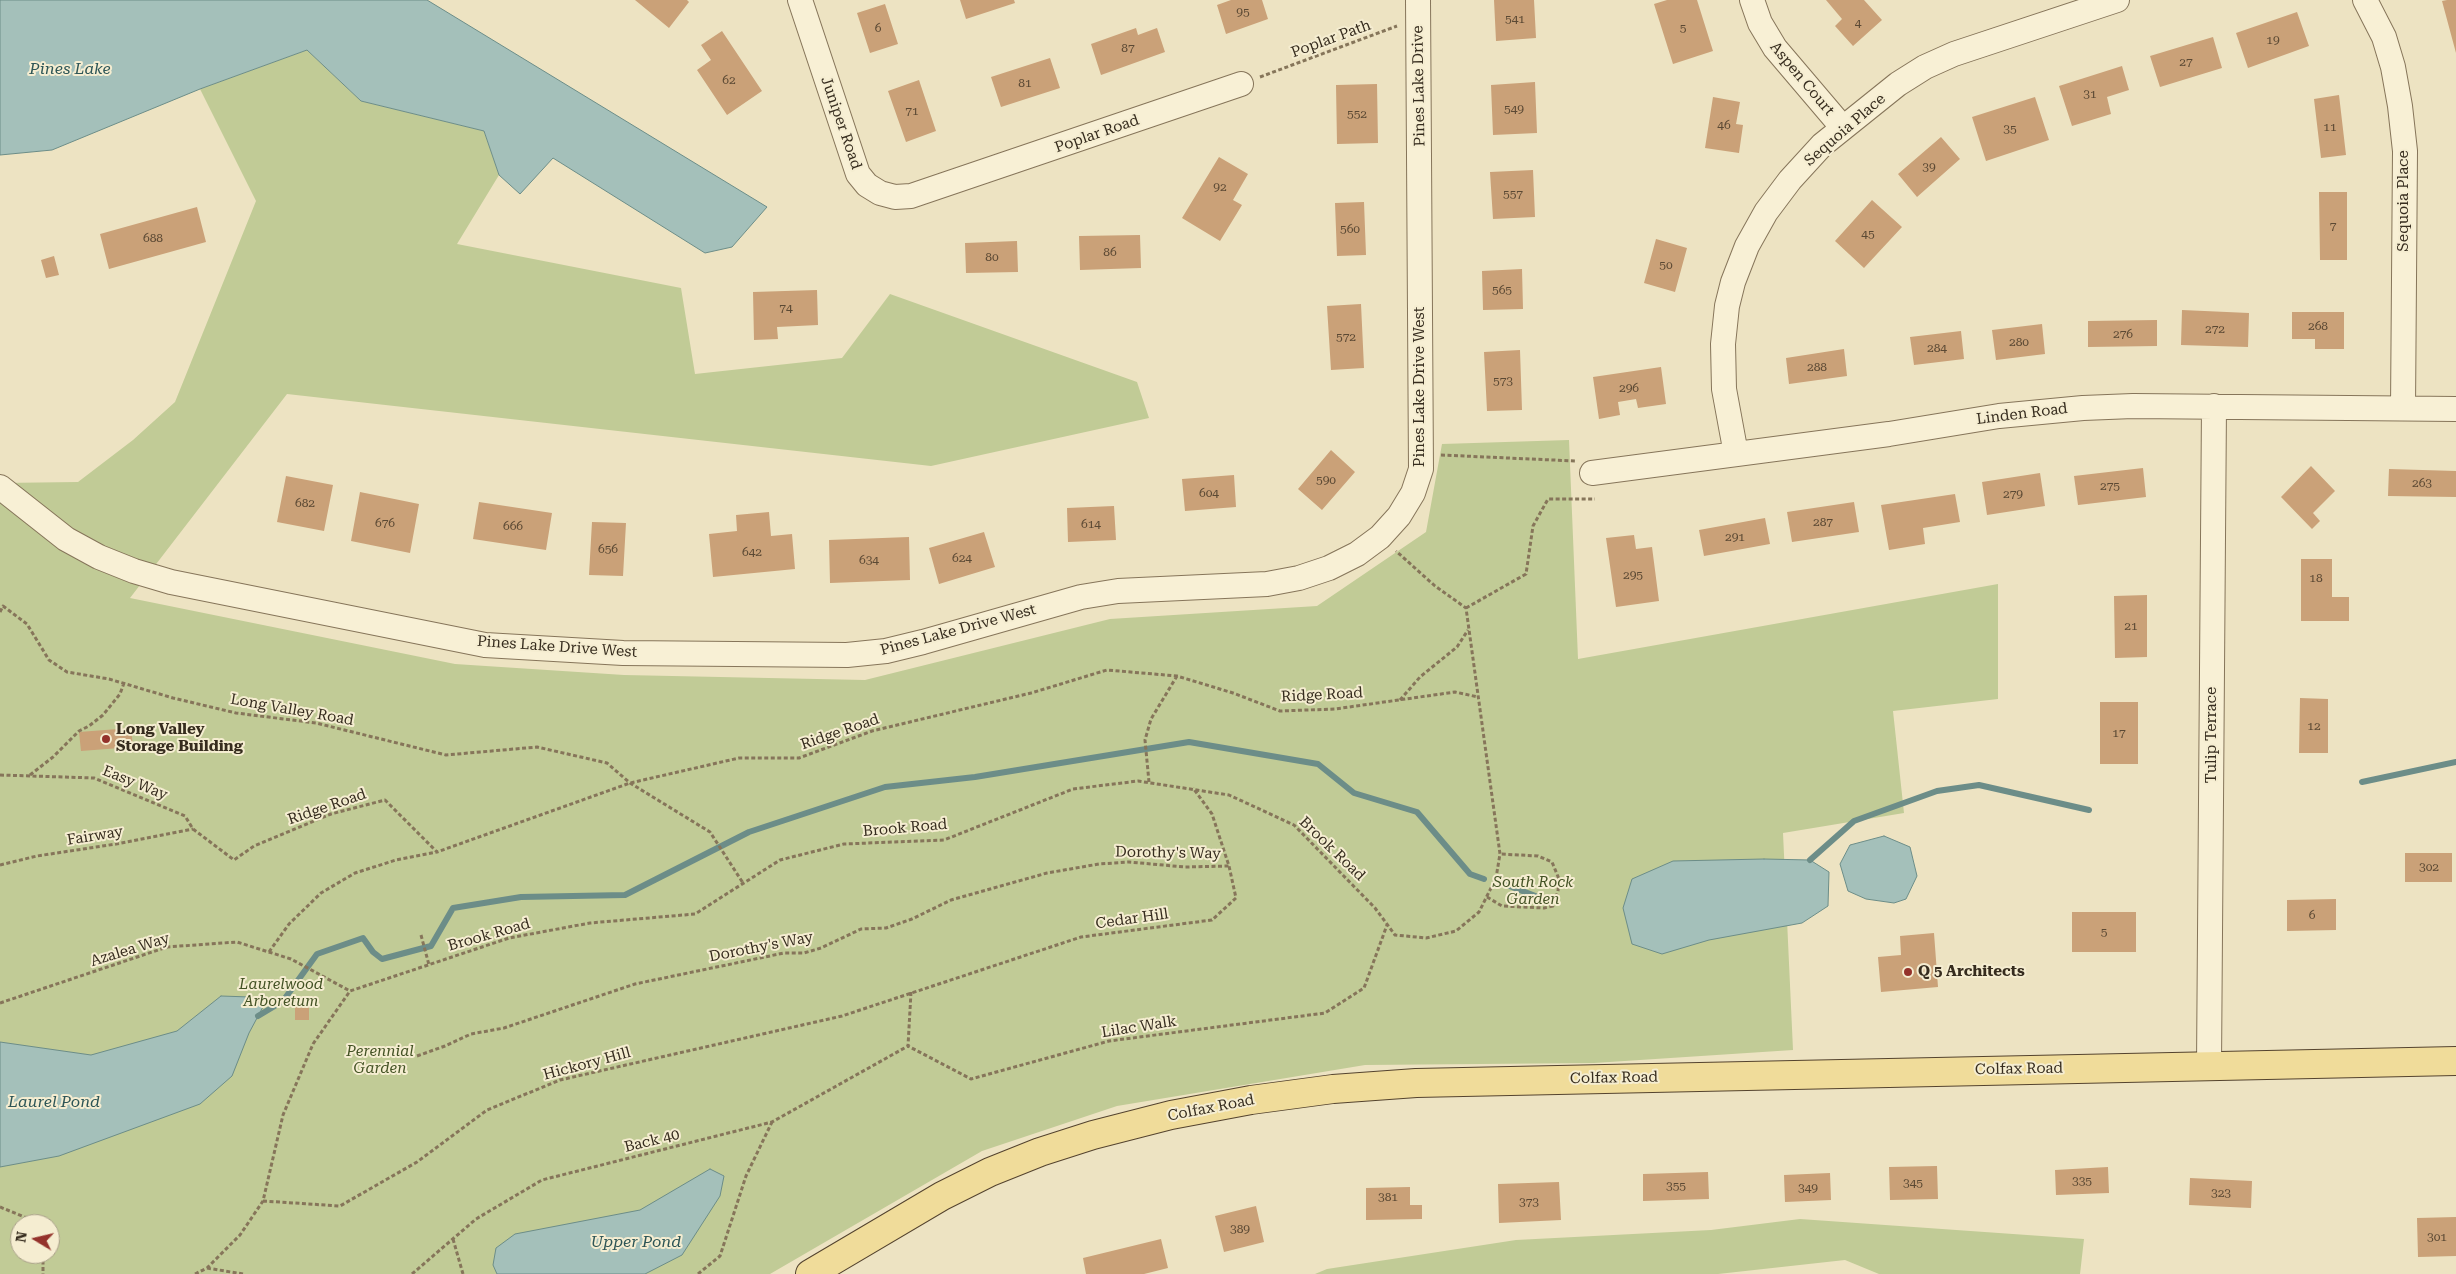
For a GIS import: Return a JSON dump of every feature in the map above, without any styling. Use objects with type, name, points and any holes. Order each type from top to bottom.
[{"type":"main road","name":"Colfax Road","points":[[810,1274],[942,1196],[990,1172],[1040,1152],[1093,1135],[1163,1117],[1251,1100],[1333,1089],[1416,1083],[2456,1061]]},
{"type":"street","name":"Juniper Road","points":[[800,0],[858,174],[867,185],[880,193],[895,197],[911,196],[954,182]]},
{"type":"street","name":"Aspen Court","points":[[1752,0],[1760,23],[1775,48],[1844,128]]},
{"type":"street","name":"Sequoia Place","points":[[1736,454],[1724,389],[1728,306],[1733,282],[1747,246],[1766,212],[1790,180],[1822,145],[1898,84],[1925,67],[1954,54],[2117,0]]},
{"type":"street","name":"Sequoia Place","points":[[2365,0],[2384,37],[2393,67],[2405,151],[2403,408]]},
{"type":"street","name":"Pines Lake Drive","points":[[1418,9],[1420,173]]},
{"type":"street","name":"Poplar Road","points":[[954,182],[1241,84]]},
{"type":"street","name":"Pines Lake Drive West","points":[[0,488],[66,539],[99,557],[134,571],[171,582],[485,645],[623,652],[847,655],[886,651],[1081,597],[1118,591],[1267,584],[1299,578],[1336,565],[1357,554],[1380,537],[1399,516],[1413,493],[1421,468],[1420,173]]},
{"type":"street","name":"Linden Road","points":[[1585,467],[1736,454],[1889,434],[2008,415],[2083,408],[2214,406],[2456,409]]},
{"type":"street","name":"Tulip Terrace","points":[[2209,1065],[2214,406]]},
{"type":"path","name":"Poplar Path","points":[[1241,84],[1418,9]]},
{"type":"path","points":[[1433,454],[1585,467]]},
{"type":"path","points":[[1394,550],[1434,586],[1466,608],[1526,574],[1533,526],[1548,499],[1595,500]]},
{"type":"path","name":"Long Valley Road","points":[[0,612],[2,606],[27,624],[49,660],[67,672],[124,683],[236,713],[316,723],[446,754],[537,748],[607,763],[630,783],[712,835],[743,883]]},
{"type":"path","name":"Brook Road","points":[[350,991],[518,936],[590,923],[695,914],[780,860],[825,848],[844,844],[944,840],[1073,789],[1138,781],[1229,795],[1294,825],[1375,908],[1395,936],[1426,938],[1456,931],[1479,912],[1496,878],[1500,854],[1466,608]]},
{"type":"path","points":[[1400,700],[1420,677],[1457,648],[1469,630]]},
{"type":"path","name":"Ridge Road","points":[[193,829],[234,860],[254,846],[331,814],[385,800],[437,852],[630,783],[739,758],[800,758],[872,731],[1032,693],[1107,670],[1177,676],[1233,693],[1280,711],[1335,709],[1455,692],[1478,697]]},
{"type":"path","points":[[1148,782],[1145,745],[1151,719],[1177,676]]},
{"type":"path","points":[[30,775],[53,757],[79,731],[103,715],[120,694],[124,683]]},
{"type":"path","name":"Easy Way","points":[[0,775],[94,778],[184,816],[193,829]]},
{"type":"path","name":"Cedar Hill","points":[[911,992],[1081,937],[1212,920],[1236,898],[1229,866],[1212,814],[1193,788]]},
{"type":"path","name":"Fairway","points":[[0,865],[37,856],[116,844],[193,829]]},
{"type":"path","points":[[269,952],[289,924],[321,893],[355,873],[396,860],[437,852]]},
{"type":"path","points":[[1487,897],[1502,906],[1544,908],[1553,906],[1558,891],[1559,879],[1552,862],[1538,856],[1500,854]]},
{"type":"path","name":"Dorothy's Way","points":[[417,1056],[471,1034],[504,1028],[635,984],[784,953],[804,953],[821,948],[861,929],[894,925],[912,920],[951,900],[1047,873],[1099,864],[1129,862],[1185,867],[1229,866]]},
{"type":"path","name":"Lilac Walk","points":[[908,1046],[971,1079],[1109,1041],[1325,1013],[1364,988],[1387,924]]},
{"type":"path","points":[[421,934],[429,965]]},
{"type":"path","name":"Azalea Way","points":[[0,1003],[167,947],[237,942],[296,962],[350,991]]},
{"type":"path","points":[[195,1274],[207,1268],[240,1235],[264,1201],[283,1115],[313,1044],[350,991]]},
{"type":"path","points":[[908,1046],[911,992]]},
{"type":"path","name":"Hickory Hill","points":[[264,1201],[340,1206],[417,1162],[487,1110],[560,1080],[842,1016],[911,992]]},
{"type":"path","name":"Back 40","points":[[412,1274],[476,1219],[542,1180],[772,1122],[908,1046]]},
{"type":"path","points":[[698,1274],[720,1256],[746,1176],[772,1122]]},
{"type":"path","points":[[0,1207],[17,1214]]},
{"type":"path","points":[[453,1238],[463,1274]]},
{"type":"path","points":[[207,1268],[243,1274]]},
{"type":"green space","name":"Laurelwood Arboretum","points":[[307,50],[361,101],[484,131],[499,175],[457,244],[681,288],[695,374],[842,358],[890,294],[1137,382],[1149,418],[931,466],[287,394],[130,598],[455,664],[624,675],[865,680],[1110,619],[1317,606],[1426,532],[1442,444],[1569,440],[1578,659],[1998,584],[1998,699],[1893,711],[1904,813],[1783,833],[1793,1050],[1594,1063],[1365,1065],[1117,1106],[982,1151],[770,1274],[0,1274],[0,483],[78,482],[133,440],[175,402],[256,201],[200,89]]},
{"type":"green space","points":[[1800,1219],[2084,1239],[2080,1274],[1879,1274],[1845,1260],[1718,1274],[1315,1274],[1327,1269],[1516,1240],[1711,1230]]},
{"type":"water","name":"Pines Lake","points":[[0,0],[427,0],[767,207],[732,247],[705,253],[553,158],[520,194],[499,175],[484,131],[361,101],[307,50],[200,89],[52,150],[0,155]]},
{"type":"water","points":[[1884,836],[1910,847],[1917,876],[1906,899],[1894,903],[1866,899],[1848,891],[1840,864],[1850,845]]},
{"type":"water","points":[[1810,860],[1829,872],[1828,906],[1802,923],[1709,940],[1662,954],[1632,944],[1623,908],[1632,879],[1673,861]]},
{"type":"water","name":"Laurel Pond","points":[[221,996],[250,997],[264,1005],[249,1033],[232,1076],[200,1104],[59,1156],[0,1167],[0,1042],[91,1055],[177,1031]]},
{"type":"water","name":"Upper Pond","points":[[710,1169],[724,1176],[720,1196],[682,1255],[645,1274],[497,1274],[493,1265],[496,1248],[515,1234],[640,1210]]},
{"type":"building","points":[[635,0],[687,0],[689,2],[669,28]]},
{"type":"building","points":[[960,0],[1014,0],[1015,3],[966,19]]},
{"type":"building","points":[[1231,0],[1262,0],[1268,19],[1226,34],[1217,5]]},
{"type":"building","points":[[1494,0],[1534,0],[1536,38],[1496,41]]},
{"type":"building","points":[[1667,0],[1697,0],[1713,51],[1673,64],[1654,4]]},
{"type":"building","points":[[1826,0],[1864,0],[1882,20],[1853,46],[1835,26],[1842,19]]},
{"type":"building","points":[[2456,0],[2456,53],[2442,1]]},
{"type":"building","points":[[885,4],[898,44],[870,53],[857,13]]},
{"type":"building","points":[[2297,12],[2309,46],[2248,68],[2236,33]]},
{"type":"building","points":[[1136,28],[1138,35],[1157,28],[1165,52],[1101,75],[1091,44]]},
{"type":"building","points":[[722,31],[762,91],[727,115],[697,70],[711,60],[701,45]]},
{"type":"building","points":[[2213,37],[2222,68],[2160,87],[2150,56]]},
{"type":"building","points":[[1050,58],[1060,88],[1001,107],[991,77]]},
{"type":"building","points":[[2122,66],[2129,90],[2107,97],[2111,114],[2072,126],[2059,86]]},
{"type":"building","points":[[919,80],[936,131],[906,142],[888,91]]},
{"type":"building","points":[[1535,82],[1537,133],[1493,135],[1491,85]]},
{"type":"building","points":[[1377,84],[1378,143],[1337,144],[1336,85]]},
{"type":"building","points":[[2339,95],[2346,155],[2321,158],[2314,99]]},
{"type":"building","points":[[1713,97],[1740,102],[1736,124],[1743,125],[1739,153],[1705,148]]},
{"type":"building","points":[[2035,97],[2049,140],[1986,161],[1972,117]]},
{"type":"building","points":[[1941,137],[1960,159],[1917,197],[1898,174]]},
{"type":"building","points":[[1219,157],[1248,174],[1233,200],[1242,205],[1220,241],[1182,218]]},
{"type":"building","points":[[1533,170],[1535,217],[1493,219],[1490,172]]},
{"type":"building","points":[[2319,192],[2347,192],[2347,260],[2320,260]]},
{"type":"building","points":[[1872,200],[1902,227],[1864,268],[1835,241]]},
{"type":"building","points":[[1364,202],[1366,255],[1337,256],[1335,203]]},
{"type":"building","points":[[197,207],[206,242],[109,269],[100,234]]},
{"type":"building","points":[[1140,235],[1141,268],[1080,270],[1079,236]]},
{"type":"building","points":[[1656,239],[1687,248],[1675,292],[1644,283]]},
{"type":"building","points":[[1017,241],[1018,272],[966,273],[965,243]]},
{"type":"building","points":[[54,256],[59,275],[46,278],[41,260]]},
{"type":"building","points":[[1522,269],[1523,309],[1483,310],[1482,271]]},
{"type":"building","points":[[817,290],[818,325],[777,327],[778,339],[754,340],[753,292]]},
{"type":"building","points":[[1361,304],[1364,368],[1331,370],[1327,306]]},
{"type":"building","points":[[2182,310],[2249,313],[2248,347],[2181,345]]},
{"type":"building","points":[[2292,312],[2344,312],[2344,349],[2315,349],[2315,339],[2292,339]]},
{"type":"building","points":[[2157,320],[2157,346],[2088,347],[2088,321]]},
{"type":"building","points":[[2042,324],[2045,354],[1996,360],[1992,330]]},
{"type":"building","points":[[1961,331],[1964,359],[1914,365],[1910,337]]},
{"type":"building","points":[[1844,349],[1847,376],[1789,384],[1786,358]]},
{"type":"building","points":[[1520,350],[1522,410],[1487,411],[1484,352]]},
{"type":"building","points":[[1661,367],[1666,404],[1638,408],[1636,399],[1618,402],[1620,415],[1599,419],[1593,377]]},
{"type":"building","points":[[1331,450],[1355,472],[1322,510],[1298,489]]},
{"type":"building","points":[[2311,466],[2335,491],[2313,513],[2320,521],[2312,529],[2281,497]]},
{"type":"building","points":[[2143,468],[2146,497],[2078,505],[2074,476]]},
{"type":"building","points":[[2389,469],[2456,471],[2456,497],[2388,496]]},
{"type":"building","points":[[2040,473],[2045,506],[1987,515],[1982,482]]},
{"type":"building","points":[[1234,475],[1236,507],[1185,511],[1182,479]]},
{"type":"building","points":[[286,476],[333,485],[324,531],[277,522]]},
{"type":"building","points":[[360,492],[419,504],[410,553],[351,541]]},
{"type":"building","points":[[1955,494],[1960,522],[1923,528],[1925,544],[1889,550],[1881,505]]},
{"type":"building","points":[[479,502],[552,513],[546,550],[473,539]]},
{"type":"building","points":[[1854,502],[1859,532],[1792,542],[1787,512]]},
{"type":"building","points":[[1114,506],[1116,540],[1068,542],[1067,508]]},
{"type":"building","points":[[769,512],[771,536],[792,534],[795,569],[713,577],[709,534],[737,531],[736,515]]},
{"type":"building","points":[[1765,518],[1770,544],[1704,556],[1699,530]]},
{"type":"building","points":[[592,522],[626,523],[623,576],[589,575]]},
{"type":"building","points":[[984,532],[995,567],[939,584],[929,548]]},
{"type":"building","points":[[1634,535],[1636,549],[1652,547],[1659,601],[1616,607],[1606,538]]},
{"type":"building","points":[[909,537],[910,580],[830,583],[829,540]]},
{"type":"building","points":[[2301,559],[2332,559],[2332,597],[2349,597],[2349,621],[2301,621]]},
{"type":"building","points":[[2147,595],[2147,657],[2115,658],[2114,596]]},
{"type":"building","points":[[2300,698],[2328,699],[2328,753],[2299,753]]},
{"type":"building","points":[[2100,702],[2138,702],[2138,764],[2100,764]]},
{"type":"building","name":"Long Valley Storage Building","points":[[131,728],[133,747],[81,751],[79,732]]},
{"type":"building","points":[[2405,853],[2452,853],[2452,882],[2405,882]]},
{"type":"building","points":[[2336,899],[2336,930],[2287,931],[2287,900]]},
{"type":"building","points":[[2072,912],[2136,912],[2136,952],[2072,952]]},
{"type":"building","name":"Q 5 Architects","points":[[1934,933],[1938,987],[1881,992],[1878,957],[1901,955],[1900,936]]},
{"type":"building","points":[[295,1007],[309,1007],[309,1020],[295,1020]]},
{"type":"building","points":[[1937,1166],[1938,1199],[1890,1200],[1889,1167]]},
{"type":"building","points":[[2108,1167],[2109,1193],[2056,1195],[2055,1170]]},
{"type":"building","points":[[1708,1172],[1709,1199],[1643,1201],[1643,1174]]},
{"type":"building","points":[[1830,1173],[1831,1200],[1785,1202],[1784,1175]]},
{"type":"building","points":[[2190,1178],[2252,1181],[2251,1208],[2189,1205]]},
{"type":"building","points":[[1559,1182],[1561,1220],[1499,1223],[1498,1184]]},
{"type":"building","points":[[1410,1187],[1410,1205],[1422,1205],[1422,1219],[1366,1220],[1366,1188]]},
{"type":"building","points":[[1256,1206],[1264,1242],[1224,1252],[1215,1216]]},
{"type":"building","points":[[2456,1217],[2456,1256],[2418,1257],[2417,1218]]},
{"type":"building","points":[[1161,1239],[1168,1268],[1144,1274],[1086,1274],[1083,1258]]},
{"type":"waterway","points":[[258,1016],[283,1001],[317,954],[363,938],[373,952],[382,959],[431,946],[453,908],[521,897],[625,895],[749,832],[885,787],[975,777],[1189,742],[1318,764],[1354,793],[1417,812],[1470,874],[1484,879]]},
{"type":"waterway","points":[[2362,782],[2456,762]]},
{"type":"waterway","points":[[1810,860],[1854,821],[1937,791],[1979,785],[2089,810]]},
{"type":"waterway","points":[[1499,882],[1551,902]]},
{"type":"place","name":"Long Valley Storage Building","points":[[106,739]]},
{"type":"place","name":"Q 5 Architects","points":[[1908,972]]},
{"type":"park label","name":"South Rock Garden","points":[[1533,892]]},
{"type":"park label","name":"Perennial Garden","points":[[380,1060]]}]
